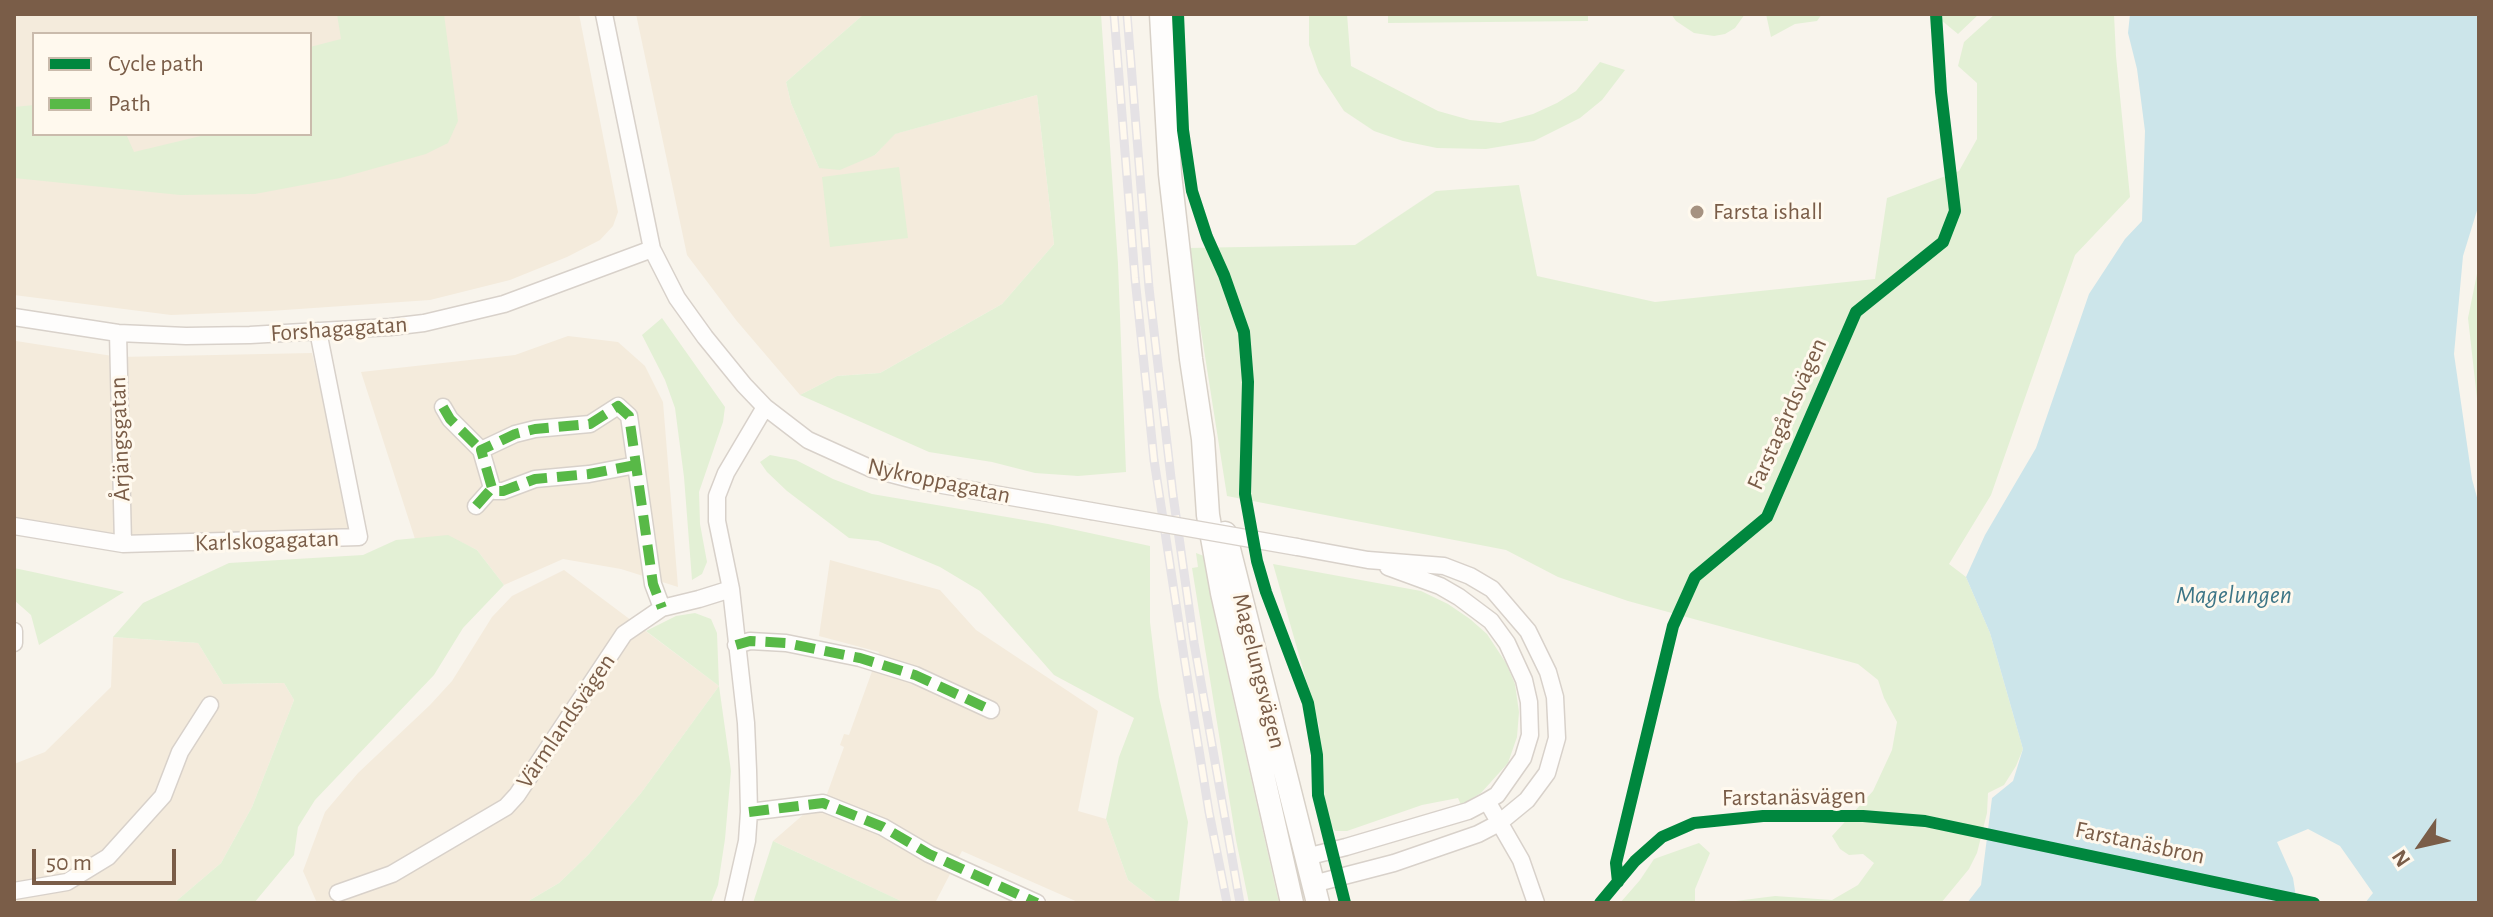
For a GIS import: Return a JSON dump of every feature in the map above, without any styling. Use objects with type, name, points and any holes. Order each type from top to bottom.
[{"type":"main road","name":"Magelungsvägen","points":[[1161,14],[1170,174],[1203,439],[1208,515],[1222,593],[1291,896]]},
{"type":"main road","name":"Magelungsvägen","points":[[1203,439],[1315,893]]},
{"type":"main road","points":[[1283,862],[1306,857]]},
{"type":"main road","points":[[1291,896],[1315,893]]},
{"type":"street","name":"Nykroppagatan","points":[[604,14],[652,249],[677,298],[705,337],[765,407],[808,440],[872,469],[914,480],[1368,560],[1444,566],[1492,589],[1528,631],[1548,672],[1555,697],[1557,738],[1547,773],[1527,800],[1499,823],[1478,834],[1315,893]]},
{"type":"street","name":"Forshagagatan","points":[[15,319],[118,333],[186,336],[424,323],[491,307],[652,249]]},
{"type":"street","name":"Karlskogagatan","points":[[14,526],[123,544],[359,537],[318,331]]},
{"type":"street","name":"Årjängsgatan","points":[[118,333],[123,544]]},
{"type":"street","points":[[481,450],[515,434],[535,429],[590,424],[618,406],[629,416],[653,584],[662,608]]},
{"type":"street","points":[[443,407],[460,430],[481,450],[495,491],[535,479],[589,474],[636,465]]},
{"type":"street","points":[[733,903],[747,841],[746,723],[731,589],[717,521],[717,496],[726,473],[765,407]]},
{"type":"street","points":[[476,506],[492,488]]},
{"type":"street","name":"Nykroppagatan","points":[[1306,857],[1468,811],[1487,801],[1497,795],[1523,758],[1530,735],[1527,691],[1507,643],[1491,621],[1440,586],[1368,560]]},
{"type":"street","name":"Värmlandsvägen","points":[[338,893],[392,874],[510,804],[624,634],[662,608],[731,589]]},
{"type":"street","points":[[14,631],[14,643]]},
{"type":"street","points":[[736,645],[750,641],[786,643],[860,658],[915,675],[991,710]]},
{"type":"street","points":[[14,891],[67,882],[108,857],[163,796],[180,752],[210,705]]},
{"type":"street","points":[[1487,801],[1521,860],[1536,903]]},
{"type":"street","points":[[749,812],[823,803],[869,821],[929,854],[1037,903]]},
{"type":"shaded area","points":[[14,14],[579,14],[618,212],[613,226],[600,240],[510,280],[430,300],[171,315],[14,295]]},
{"type":"shaded area","points":[[636,14],[864,14],[786,82],[791,103],[819,168],[875,155],[894,134],[1037,95],[1054,244],[1002,304],[880,373],[837,376],[800,395],[736,320],[687,255]]},
{"type":"shaded area","points":[[568,336],[618,342],[645,366],[663,402],[678,587],[621,569],[563,559],[504,585],[477,550],[448,536],[415,539],[361,372],[515,355]]},
{"type":"shaded area","points":[[16,341],[119,357],[312,353],[355,535],[125,538],[14,518]]},
{"type":"shaded area","points":[[830,560],[940,590],[976,630],[1098,711],[1078,811],[1106,819],[1128,880],[1158,903],[1080,903],[962,851],[935,903],[905,903],[773,841],[827,794],[844,747],[840,745],[844,734],[849,735],[879,652],[819,636]]},
{"type":"shaded area","points":[[564,570],[719,686],[641,793],[588,855],[559,883],[525,903],[317,903],[303,871],[325,812],[358,773],[452,681],[492,617],[512,596]]},
{"type":"shaded area","points":[[113,637],[198,643],[223,684],[284,683],[294,700],[252,807],[221,863],[174,903],[14,903],[14,764],[45,752],[111,687]]},
{"type":"green space","points":[[337,14],[444,14],[458,121],[448,143],[426,154],[340,178],[255,194],[180,195],[14,178],[14,107],[32,105],[32,136],[127,136],[134,152],[201,136],[312,136],[312,46],[341,39]]},
{"type":"green space","points":[[864,14],[1101,14],[1118,264],[1126,472],[1078,476],[1035,473],[992,462],[929,452],[800,395],[837,376],[880,373],[1002,304],[1054,244],[1037,95],[895,134],[875,155],[840,170],[819,168],[791,103],[786,82]]},
{"type":"green space","points":[[1309,14],[1347,14],[1351,66],[1438,111],[1470,120],[1500,123],[1533,114],[1576,91],[1600,62],[1625,70],[1602,100],[1580,118],[1534,141],[1486,149],[1437,148],[1374,131],[1344,111],[1319,73],[1309,45]]},
{"type":"green space","points":[[1388,14],[1588,14],[1588,21],[1388,23]]},
{"type":"green space","points":[[1671,14],[1745,14],[1735,28],[1714,36],[1694,33]]},
{"type":"green space","points":[[1766,14],[1822,14],[1817,21],[1795,24],[1771,37]]},
{"type":"green space","points":[[1940,14],[1979,14],[1958,34],[1941,20]]},
{"type":"green space","points":[[1995,14],[2114,14],[2130,197],[2075,255],[1991,495],[1949,564],[1966,577],[1990,633],[2023,749],[2004,785],[1988,793],[1987,813],[1977,853],[1969,869],[1941,903],[1720,903],[1775,896],[1832,900],[1858,885],[1874,863],[1863,854],[1849,855],[1840,849],[1832,836],[1873,791],[1892,750],[1897,722],[1878,680],[1858,664],[1628,601],[1558,577],[1506,550],[1227,496],[1188,248],[1355,245],[1436,191],[1519,185],[1537,276],[1655,302],[1875,279],[1887,198],[1959,171],[1977,139],[1977,83],[1958,66],[1964,42]]},
{"type":"green space","points":[[899,167],[908,238],[830,247],[822,177]]},
{"type":"green space","points":[[2479,264],[2479,416],[2468,318]]},
{"type":"green space","points":[[662,318],[725,407],[723,422],[699,492],[700,524],[707,562],[702,574],[692,580],[675,408],[665,380],[642,335]]},
{"type":"green space","points":[[770,455],[796,460],[872,494],[1048,524],[1150,546],[1150,622],[1159,697],[1188,822],[1179,900],[1176,903],[1158,903],[1128,880],[1106,819],[1119,757],[1134,718],[1054,675],[980,591],[940,567],[878,541],[849,538],[767,472],[760,462]]},
{"type":"green space","points":[[448,535],[477,550],[504,585],[463,628],[434,675],[315,800],[298,827],[294,855],[254,903],[174,903],[221,863],[252,807],[294,700],[284,683],[223,684],[198,643],[113,637],[143,603],[229,563],[363,555],[396,540]]},
{"type":"green space","points":[[1196,553],[1204,556],[1279,903],[1249,903],[1192,568],[1198,567]]},
{"type":"green space","points":[[1273,564],[1421,591],[1448,604],[1487,634],[1506,663],[1515,684],[1519,712],[1517,737],[1508,763],[1481,793],[1461,805],[1458,798],[1422,805],[1347,831],[1335,831],[1329,822],[1325,802],[1319,725]]},
{"type":"green space","points":[[14,568],[124,592],[39,645],[31,615],[14,600]]},
{"type":"green space","points":[[695,613],[711,619],[717,633],[719,686],[646,631],[676,616]]},
{"type":"green space","points":[[719,686],[731,771],[725,839],[718,885],[711,903],[525,903],[559,883],[588,855],[641,793]]},
{"type":"green space","points":[[773,841],[901,901],[902,903],[753,903]]},
{"type":"green space","points":[[1699,843],[1710,853],[1695,889],[1695,903],[1620,903],[1654,859]]},
{"type":"water","name":"Magelungen","points":[[2130,14],[2479,14],[2479,204],[2463,256],[2454,354],[2472,479],[2479,505],[2479,903],[2365,903],[2373,893],[2340,846],[2308,829],[2277,842],[2293,878],[2297,903],[1967,903],[1981,885],[1992,798],[2013,781],[2023,749],[1990,633],[1966,577],[1985,535],[2036,448],[2089,294],[2125,239],[2142,221],[2145,131],[2137,69],[2128,33]]},
{"type":"railway","points":[[1114,14],[1135,278],[1154,460],[1209,812],[1227,903]]},
{"type":"railway","points":[[1127,14],[1149,288],[1173,495],[1194,643],[1240,903]]},
{"type":"marked path","points":[[636,465],[589,474],[535,479],[495,491],[481,450],[515,434],[535,429],[590,424],[618,406],[629,416],[653,584],[662,608]]},
{"type":"marked path","points":[[443,407],[450,419],[481,450]]},
{"type":"marked path","points":[[476,506],[492,488]]},
{"type":"marked path","points":[[736,645],[750,641],[786,643],[860,658],[915,675],[991,710]]},
{"type":"marked path","points":[[749,812],[823,803],[883,827],[929,854],[1037,903]]},
{"type":"cycle path","points":[[1178,14],[1183,130],[1192,191],[1244,332],[1248,382],[1245,494],[1257,561],[1308,703],[1317,755],[1318,795],[1345,903]]},
{"type":"cycle path","name":"Farstagårdsvägen","points":[[1618,882],[1616,863],[1673,626],[1695,577],[1767,517],[1856,312],[1943,242],[1955,211],[1941,92],[1936,14]]},
{"type":"cycle path","name":"Farstanäsvägen","points":[[1600,903],[1635,861],[1662,837],[1694,823],[1763,816],[1863,816],[1925,821],[2314,903]]},
{"type":"place","name":"Farsta ishall","points":[[1697,212]]}]
